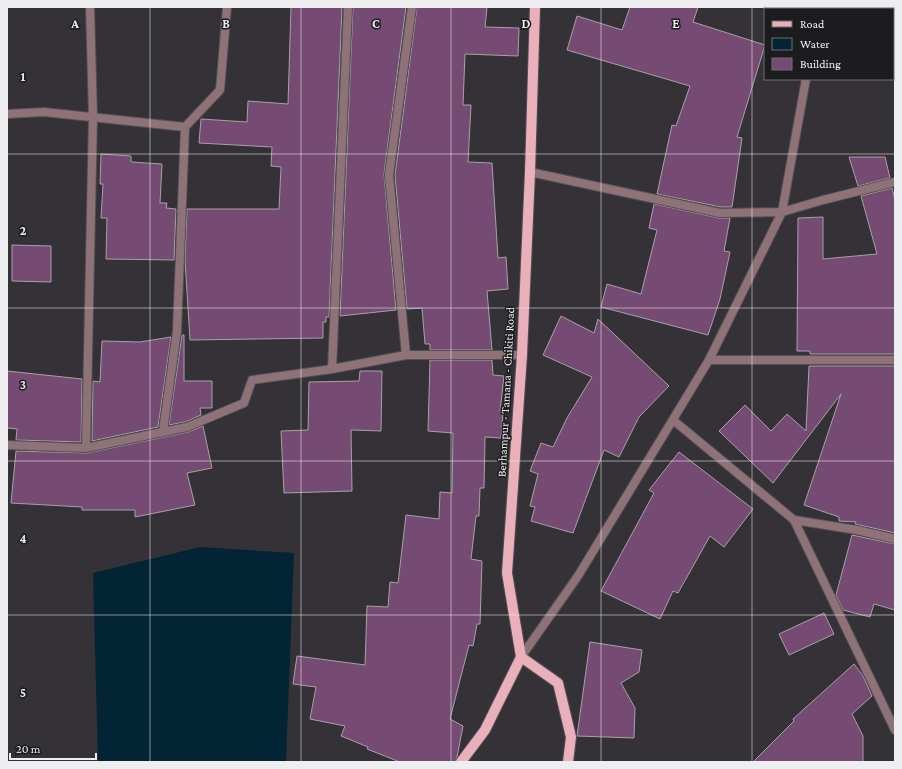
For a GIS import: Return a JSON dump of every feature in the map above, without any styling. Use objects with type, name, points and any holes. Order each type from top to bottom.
[{"type":"main road","name":"Berhampur - Tamana - Chikiti Road","points":[[521,657],[507,573],[522,355],[535,7]]},
{"type":"main road","points":[[461,762],[485,730],[521,657],[558,683],[571,737],[568,762]]},
{"type":"street","points":[[86,448],[93,117],[90,7]]},
{"type":"street","points":[[163,432],[177,332],[185,127],[220,90],[227,7]]},
{"type":"street","points":[[332,369],[348,7]]},
{"type":"street","points":[[406,355],[389,175],[412,7]]},
{"type":"street","points":[[521,657],[578,576],[709,360],[782,212],[806,80]]},
{"type":"street","points":[[7,114],[44,112],[185,127]]},
{"type":"street","points":[[530,172],[720,213],[782,212],[895,182]]},
{"type":"street","points":[[7,445],[86,448],[187,427],[244,403],[252,380],[332,369],[406,355],[522,355]]},
{"type":"street","points":[[709,360],[895,360]]},
{"type":"street","points":[[673,420],[794,520],[892,717],[895,730]]},
{"type":"street","points":[[794,520],[857,530],[895,540]]},
{"type":"water","points":[[200,547],[294,553],[286,762],[98,762],[93,573]]},
{"type":"building","points":[[291,7],[342,7],[329,317],[326,317],[326,322],[323,322],[323,338],[190,340],[185,260],[187,209],[279,209],[281,167],[271,166],[272,147],[199,143],[201,119],[247,122],[248,101],[288,104]]},
{"type":"building","points":[[353,7],[406,7],[384,174],[396,310],[340,316]]},
{"type":"building","points":[[417,7],[487,7],[485,27],[519,28],[518,56],[465,54],[463,105],[471,105],[468,162],[492,163],[498,258],[506,257],[508,289],[487,291],[492,350],[430,350],[430,344],[425,344],[422,308],[407,309],[395,175]]},
{"type":"building","points":[[630,7],[698,7],[693,22],[764,45],[737,137],[742,138],[732,207],[721,207],[657,194],[672,125],[676,126],[690,86],[567,50],[577,16],[622,30]]},
{"type":"building","points":[[101,154],[131,156],[131,162],[162,164],[160,203],[167,203],[166,208],[176,209],[174,260],[106,259],[107,218],[101,218],[103,184],[100,184]]},
{"type":"building","points":[[849,157],[885,157],[890,178],[858,186]]},
{"type":"building","points":[[892,188],[895,200],[895,354],[810,354],[810,351],[797,351],[798,218],[823,217],[823,259],[877,254],[861,196]]},
{"type":"building","points":[[654,204],[719,218],[730,218],[724,251],[730,252],[720,299],[708,335],[601,307],[607,284],[641,294],[657,230],[649,228]]},
{"type":"building","points":[[12,245],[51,246],[51,282],[12,281]]},
{"type":"building","points":[[561,316],[594,333],[598,319],[669,386],[639,417],[619,457],[604,450],[573,533],[531,521],[535,507],[530,506],[538,474],[530,471],[541,443],[553,447],[567,418],[592,377],[543,355]]},
{"type":"building","points":[[182,335],[184,335],[184,381],[212,381],[212,408],[200,408],[201,415],[185,422],[169,425]]},
{"type":"building","points":[[171,337],[158,427],[92,441],[93,381],[100,382],[102,341],[140,342]]},
{"type":"building","points":[[430,360],[492,360],[493,375],[504,376],[500,411],[503,411],[501,438],[485,437],[484,488],[480,488],[479,516],[476,516],[471,559],[482,561],[480,624],[477,624],[473,646],[469,645],[450,719],[463,726],[457,757],[455,762],[400,762],[367,749],[368,747],[341,736],[345,726],[310,719],[316,687],[293,684],[297,656],[365,665],[367,606],[388,607],[390,582],[398,583],[406,515],[439,519],[440,492],[452,493],[453,433],[428,431]]},
{"type":"building","points":[[809,366],[895,366],[895,533],[855,524],[856,522],[839,521],[839,517],[804,505],[841,394],[773,483],[719,431],[745,405],[771,431],[787,414],[806,431]]},
{"type":"building","points":[[7,371],[82,379],[81,442],[16,440],[17,429],[7,428]]},
{"type":"building","points":[[360,371],[382,371],[381,431],[351,430],[352,491],[284,493],[281,431],[308,430],[309,382],[359,381]]},
{"type":"building","points":[[203,426],[212,468],[187,473],[195,505],[135,517],[135,510],[82,510],[82,507],[11,503],[16,451],[87,453],[188,432]]},
{"type":"building","points":[[679,452],[753,509],[724,547],[710,536],[678,593],[673,591],[660,619],[601,591],[654,493],[649,490]]},
{"type":"building","points":[[852,535],[895,544],[895,610],[874,604],[870,617],[843,610],[836,595]]},
{"type":"building","points":[[824,613],[834,634],[789,655],[779,634]]},
{"type":"building","points":[[590,642],[642,650],[639,672],[621,683],[635,708],[634,738],[577,736]]},
{"type":"building","points":[[854,664],[863,676],[872,696],[852,714],[863,736],[863,762],[753,762],[794,721],[793,719]]}]
